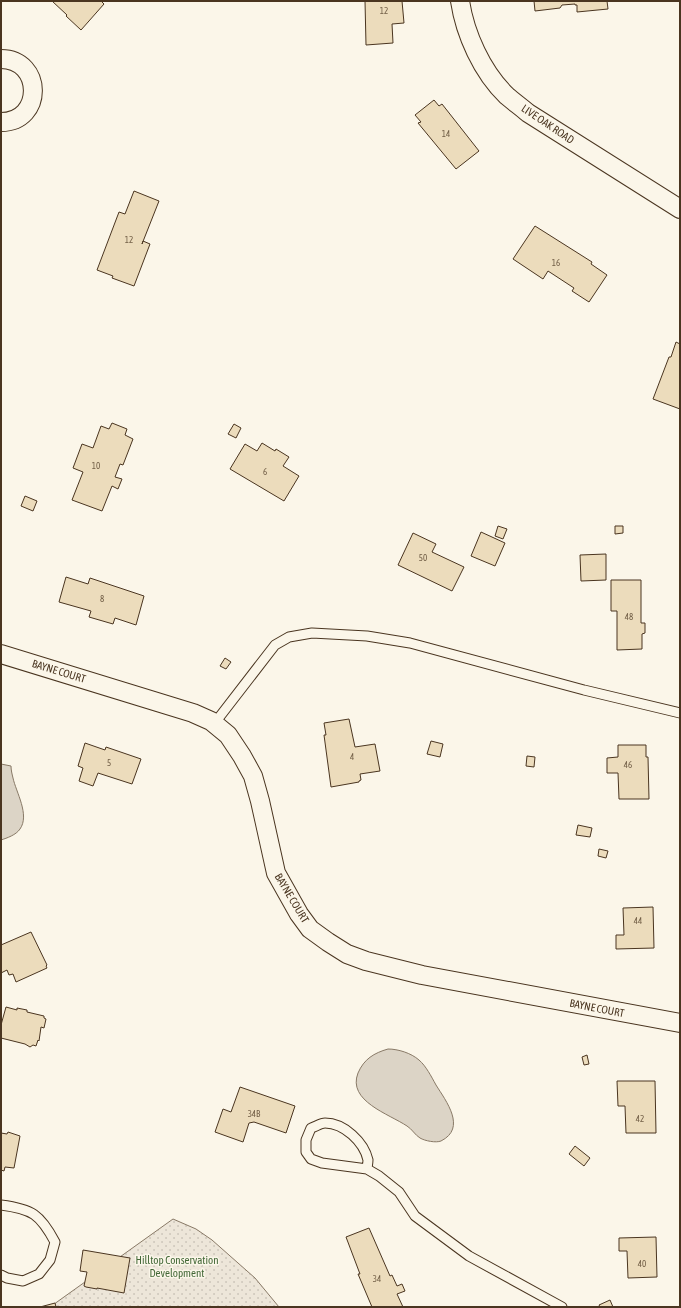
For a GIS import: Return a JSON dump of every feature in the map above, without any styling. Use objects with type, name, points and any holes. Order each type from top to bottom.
[{"type":"street","name":"LIVE OAK ROAD","points":[[460,1],[466,30],[476,52],[491,77],[506,95],[528,113],[680,209]]},
{"type":"street","points":[[1,60],[16,63],[26,70],[32,81],[33,93],[30,105],[22,115],[11,121],[1,122]]},
{"type":"street","name":"BAYNE COURT","points":[[1,654],[193,713],[214,724],[228,735],[253,776],[276,873],[302,919],[310,929],[347,954],[366,961],[422,975],[680,1023]]},
{"type":"lane","points":[[214,724],[275,645],[289,637],[312,633],[367,636],[410,643],[584,690],[680,713]]},
{"type":"lane","points":[[367,1169],[368,1160],[361,1144],[350,1133],[337,1125],[324,1123],[311,1128],[306,1140],[306,1152],[311,1159],[322,1163],[367,1169],[379,1176],[399,1192],[415,1216],[469,1256],[562,1307]]},
{"type":"lane","points":[[1,1205],[19,1208],[35,1214],[46,1225],[55,1242],[50,1260],[39,1274],[24,1281],[7,1278],[1,1275]]},
{"type":"green space","name":"Hilltop Conservation Development","points":[[173,1219],[196,1229],[212,1240],[255,1278],[279,1307],[50,1307]]},
{"type":"shaded area","points":[[1,764],[11,766],[24,817],[20,829],[16,833],[1,840]]},
{"type":"shaded area","points":[[388,1049],[412,1055],[422,1062],[445,1099],[452,1114],[453,1129],[449,1136],[436,1142],[420,1138],[407,1126],[372,1106],[358,1091],[356,1083],[360,1068],[370,1057],[378,1052]]},
{"type":"building","points":[[52,1],[101,1],[104,4],[81,30]]},
{"type":"building","points":[[365,1],[402,1],[404,23],[392,24],[393,43],[366,45]]},
{"type":"building","points":[[534,1],[607,1],[608,9],[577,12],[577,5],[575,4],[562,5],[560,8],[535,11]]},
{"type":"building","points":[[434,100],[439,106],[442,104],[479,151],[456,169],[418,123],[421,122],[415,115]]},
{"type":"building","points":[[134,191],[159,201],[143,241],[150,244],[134,286],[112,278],[113,276],[97,270],[119,212],[125,214]]},
{"type":"building","points":[[535,226],[592,262],[591,264],[607,275],[589,302],[572,291],[574,288],[548,271],[543,279],[513,259]]},
{"type":"building","points":[[676,342],[680,344],[680,409],[653,399]]},
{"type":"building","points":[[112,423],[127,429],[125,435],[133,439],[123,465],[120,464],[115,477],[122,479],[118,489],[112,486],[102,511],[72,500],[83,472],[73,468],[82,444],[93,448],[101,426],[109,429]]},
{"type":"building","points":[[234,424],[241,428],[236,438],[228,434]]},
{"type":"building","points":[[262,443],[289,457],[283,466],[299,476],[284,501],[230,469],[245,444],[257,451]]},
{"type":"building","points":[[25,496],[37,501],[33,511],[21,506]]},
{"type":"building","points":[[498,526],[507,529],[503,539],[495,536]]},
{"type":"building","points":[[615,526],[623,526],[623,533],[615,534]]},
{"type":"building","points":[[481,532],[505,543],[495,566],[471,556]]},
{"type":"building","points":[[413,533],[436,544],[432,552],[464,567],[452,591],[398,565]]},
{"type":"building","points":[[606,554],[606,580],[581,581],[580,555]]},
{"type":"building","points":[[66,577],[88,584],[90,578],[144,596],[136,625],[115,618],[113,624],[89,617],[91,611],[59,602]]},
{"type":"building","points":[[611,580],[641,580],[641,623],[645,623],[645,633],[642,634],[642,649],[617,650],[617,611],[611,611]]},
{"type":"building","points":[[225,658],[231,662],[226,669],[220,666]]},
{"type":"building","points":[[349,719],[355,747],[375,744],[380,771],[360,774],[361,780],[359,782],[331,787],[324,735],[326,735],[324,723]]},
{"type":"building","points":[[431,741],[443,744],[440,757],[427,754]]},
{"type":"building","points":[[85,743],[105,750],[106,747],[141,759],[132,784],[98,773],[93,786],[79,781],[83,768],[78,766]]},
{"type":"building","points":[[618,745],[646,745],[646,757],[648,757],[649,799],[619,799],[618,773],[607,773],[607,758],[618,757]]},
{"type":"building","points":[[527,756],[535,757],[534,767],[526,766]]},
{"type":"building","points":[[578,825],[592,828],[590,837],[576,835]]},
{"type":"building","points":[[599,849],[608,851],[606,858],[598,856]]},
{"type":"building","points":[[653,907],[654,948],[616,949],[616,935],[624,935],[623,908]]},
{"type":"building","points":[[31,932],[47,965],[47,968],[16,982],[13,974],[9,975],[7,970],[1,973],[1,945]]},
{"type":"building","points":[[6,1007],[17,1010],[17,1008],[27,1010],[27,1012],[44,1016],[46,1019],[44,1028],[41,1027],[39,1041],[38,1040],[36,1046],[33,1045],[30,1047],[25,1044],[1,1038],[1,1025]]},
{"type":"building","points":[[587,1055],[589,1064],[584,1065],[582,1057]]},
{"type":"building","points":[[617,1081],[655,1081],[656,1133],[626,1133],[625,1106],[618,1106]]},
{"type":"building","points":[[240,1087],[295,1106],[286,1133],[254,1122],[249,1123],[243,1142],[215,1132],[223,1109],[231,1112]]},
{"type":"building","points":[[8,1132],[20,1136],[14,1168],[5,1167],[4,1171],[1,1170],[1,1133],[7,1134]]},
{"type":"building","points":[[575,1146],[590,1158],[584,1166],[569,1154]]},
{"type":"building","points":[[369,1228],[390,1276],[392,1275],[397,1286],[402,1284],[405,1291],[397,1294],[403,1307],[372,1307],[358,1274],[360,1274],[346,1237]]},
{"type":"building","points":[[656,1237],[657,1277],[628,1278],[627,1251],[619,1251],[619,1238]]},
{"type":"building","points":[[83,1250],[130,1258],[124,1293],[84,1286],[87,1272],[80,1271]]},
{"type":"building","points":[[610,1300],[613,1307],[600,1307],[599,1305]]},
{"type":"building","points":[[55,1303],[56,1307],[40,1307]]}]
